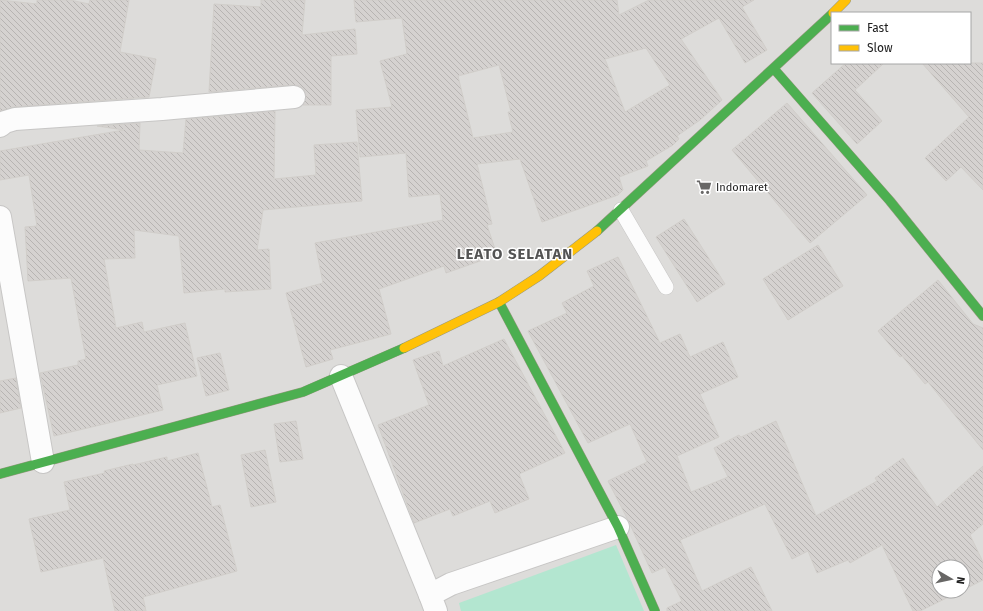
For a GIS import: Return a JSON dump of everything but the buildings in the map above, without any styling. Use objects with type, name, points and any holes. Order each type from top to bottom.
[{"type":"main road","points":[[833,12],[846,0]]},
{"type":"main road","points":[[0,474],[303,392],[374,362],[499,302],[539,276],[590,238],[774,69],[831,14]]},
{"type":"main road","points":[[774,69],[890,201],[983,316]]},
{"type":"main road","points":[[499,302],[618,528],[655,611]]},
{"type":"street","points":[[0,126],[5,122],[15,119],[162,109],[294,97]]},
{"type":"street","points":[[0,217],[43,462]]},
{"type":"street","points":[[341,376],[433,603],[451,584],[618,528]]},
{"type":"lane","points":[[621,210],[666,287]]},
{"type":"shaded area","points":[[0,0],[983,0],[983,611],[0,611]]},
{"type":"green space","points":[[616,545],[644,611],[461,611],[459,603]]},
{"type":"traffic: fast","points":[[597,231],[831,15]]},
{"type":"traffic: fast","points":[[774,69],[890,201],[983,316]]},
{"type":"traffic: fast","points":[[499,302],[618,527],[655,611]]},
{"type":"traffic: fast","points":[[0,474],[303,392],[404,348]]},
{"type":"traffic: slow","points":[[834,12],[846,0]]},
{"type":"traffic: slow","points":[[404,348],[499,302],[539,276],[597,231]]},
{"type":"place","name":"Indomaret","points":[[704,187]]},
{"type":"district","name":"LEATO SELATAN","points":[[515,254]]}]
